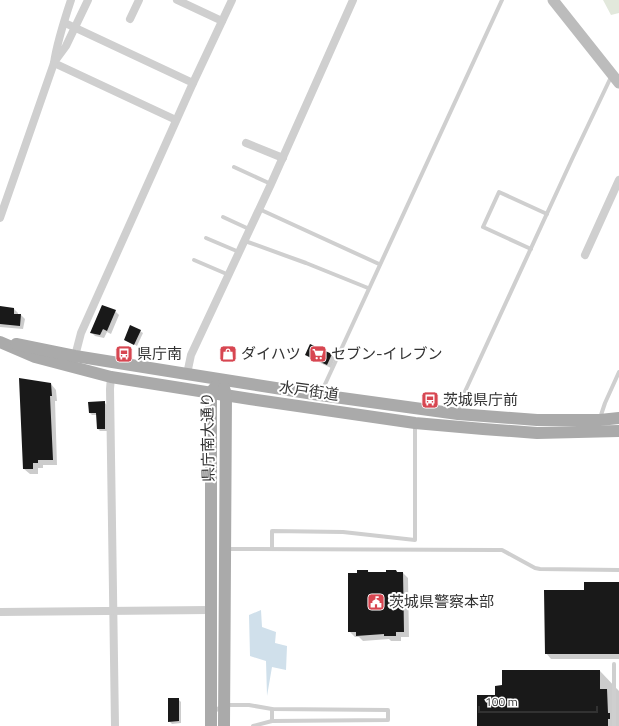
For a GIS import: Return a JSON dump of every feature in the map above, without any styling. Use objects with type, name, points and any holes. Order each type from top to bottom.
[{"type":"main road","name":"水戸街道","points":[[0,342],[75,356],[320,395],[458,414],[516,419],[600,420],[619,418]]},
{"type":"main road","name":"水戸街道","points":[[0,342],[34,357],[111,377],[415,423],[537,433],[619,431]]},
{"type":"main road","name":"県庁南大通り","points":[[217,722],[210,610],[211,392],[221,379]]},
{"type":"main road","name":"県庁南大通り","points":[[217,722],[224,705],[226,395],[221,379]]},
{"type":"main road","points":[[440,426],[442,412]]},
{"type":"street","points":[[54,63],[66,46],[88,0]]},
{"type":"street","points":[[130,19],[139,0]]},
{"type":"street","points":[[177,0],[222,20]]},
{"type":"street","points":[[75,356],[81,333],[176,120],[232,0]]},
{"type":"street","points":[[187,374],[191,354],[283,158],[353,0]]},
{"type":"street","points":[[553,0],[616,79]]},
{"type":"street","points":[[0,218],[54,63],[57,41],[65,23],[69,1]]},
{"type":"street","points":[[65,23],[193,83]]},
{"type":"street","points":[[54,63],[176,120]]},
{"type":"street","points":[[246,143],[283,158]]},
{"type":"street","points":[[585,256],[619,180]]},
{"type":"street","points":[[111,377],[115,726]]},
{"type":"street","points":[[0,612],[210,610]]},
{"type":"lane","points":[[320,395],[379,264],[502,0]]},
{"type":"lane","points":[[458,414],[462,398],[606,87],[616,79]]},
{"type":"lane","points":[[234,167],[271,184]]},
{"type":"lane","points":[[531,249],[483,227],[499,192],[547,214]]},
{"type":"lane","points":[[259,209],[379,264]]},
{"type":"lane","points":[[223,217],[249,229]]},
{"type":"lane","points":[[206,238],[239,252]]},
{"type":"lane","points":[[244,241],[306,263],[368,288]]},
{"type":"lane","points":[[194,260],[229,275]]},
{"type":"lane","points":[[600,420],[604,403],[619,372]]},
{"type":"lane","points":[[272,548],[272,531],[343,532],[415,540],[415,423]]},
{"type":"lane","points":[[225,549],[502,550],[535,568],[540,569],[619,570]]},
{"type":"lane","points":[[614,664],[617,716],[614,726]]},
{"type":"lane","points":[[217,722],[224,705],[250,705],[272,709],[388,710],[388,720],[272,721],[253,726]]},
{"type":"lane","points":[[272,709],[272,721]]},
{"type":"shaded area","points":[[603,0],[619,0],[619,13],[611,15]]},
{"type":"shaded area","points":[[261,610],[262,627],[276,632],[275,643],[287,646],[286,670],[272,667],[267,696],[266,661],[250,656],[249,615]]},
{"type":"building","points":[[102,305],[116,310],[107,331],[103,329],[100,335],[90,333]]},
{"type":"building","points":[[0,306],[14,308],[14,314],[21,314],[20,326],[0,324]]},
{"type":"building","points":[[130,325],[141,330],[134,345],[124,340]]},
{"type":"building","name":"セブン-イレブン","points":[[310,344],[332,354],[327,365],[305,355]]},
{"type":"building","points":[[19,378],[51,383],[52,396],[50,396],[53,460],[38,460],[38,463],[33,463],[33,469],[23,469]]},
{"type":"building","points":[[105,401],[105,429],[97,429],[96,413],[89,413],[88,402]]},
{"type":"building","name":"茨城県警察本部","points":[[357,570],[368,570],[368,572],[386,572],[386,570],[396,570],[397,572],[403,572],[404,632],[396,632],[396,636],[384,636],[384,634],[356,636],[356,632],[348,632],[348,573],[357,573]]},
{"type":"building","points":[[584,582],[619,582],[619,654],[545,654],[544,590],[584,590]]},
{"type":"building","points":[[502,670],[600,670],[600,689],[607,689],[608,713],[610,713],[608,726],[477,726],[477,695],[495,695],[495,686],[502,685]]},
{"type":"building","points":[[168,698],[179,698],[179,721],[168,722]]},
{"type":"place","name":"県庁南","points":[[124,354]]},
{"type":"place","name":"ダイハツ","points":[[228,354]]},
{"type":"place","name":"セブン-イレブン","points":[[318,354]]},
{"type":"place","name":"茨城県庁前","points":[[430,400]]},
{"type":"place","name":"茨城県警察本部","points":[[376,602]]}]
